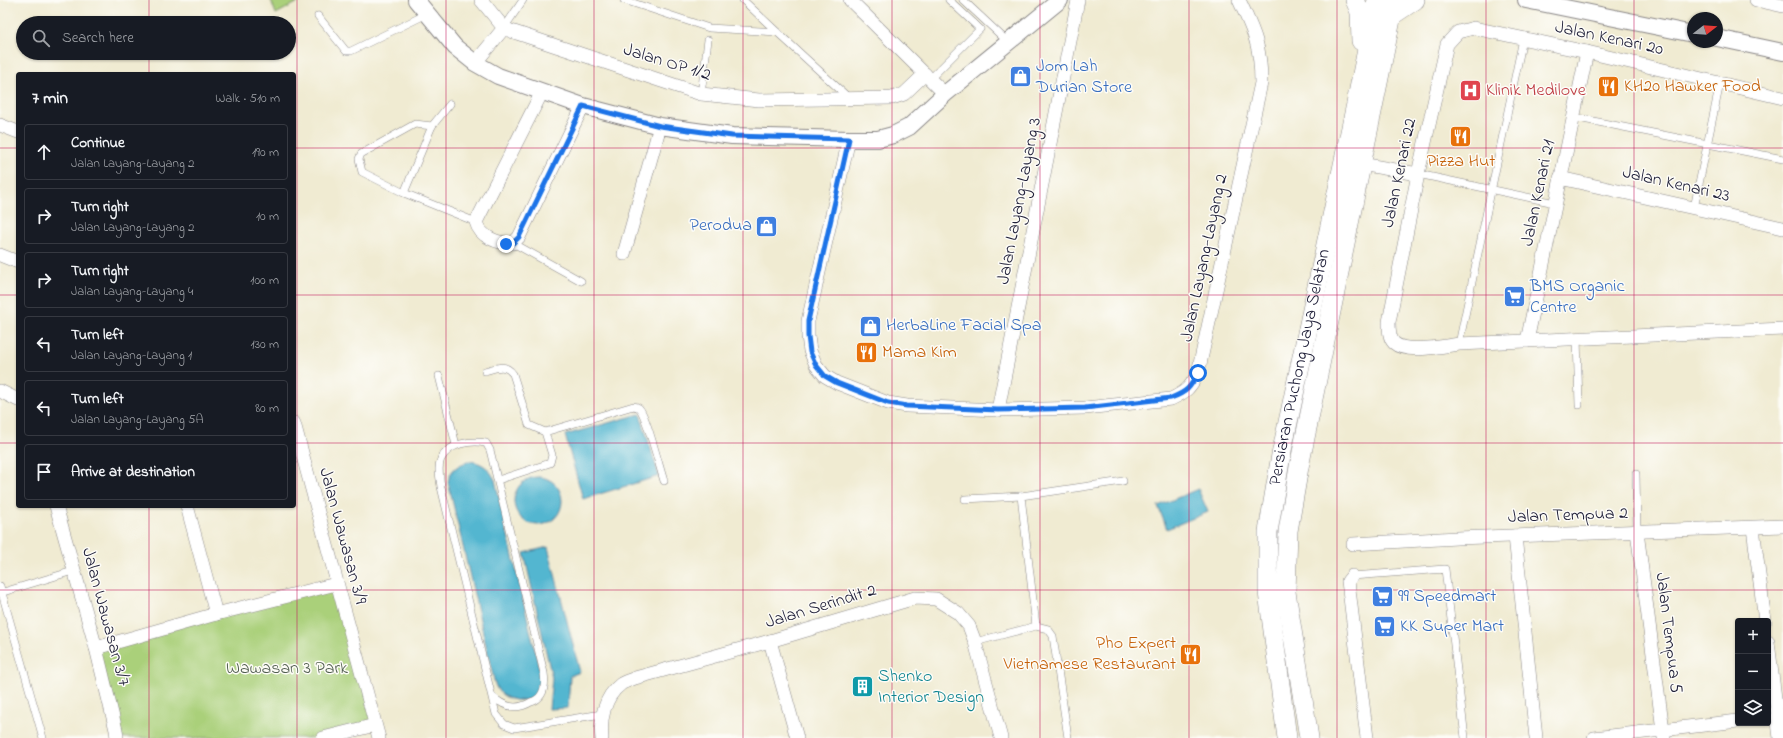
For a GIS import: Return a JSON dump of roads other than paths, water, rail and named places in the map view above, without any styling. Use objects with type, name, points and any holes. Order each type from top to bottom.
[{"type":"main road","points":[[1355,0],[1360,12],[1362,36],[1357,77],[1356,104]]},
{"type":"main road","name":"Persiaran Puchong Jaya Selatan","points":[[1287,738],[1268,592],[1268,532],[1281,455],[1377,0]]},
{"type":"main road","points":[[1393,8],[1415,0]]},
{"type":"main road","name":"Persiaran Puchong Jaya Selatan","points":[[1309,738],[1286,592],[1288,531],[1299,467],[1393,8]]},
{"type":"street","points":[[416,0],[455,47],[475,63],[498,76],[583,106],[660,126],[732,136],[849,139],[878,139],[893,135],[909,128],[945,94],[1060,0]]},
{"type":"street","name":"Jalan OP 1/2","points":[[481,0],[504,28],[529,38],[701,94],[760,100],[892,98],[904,94],[927,76]]},
{"type":"street","points":[[850,0],[945,94]]},
{"type":"street","name":"Jalan Layang-Layang 3","points":[[998,410],[1078,0]]},
{"type":"street","name":"Jalan Layang-Layang 2","points":[[849,139],[808,321],[810,352],[816,365],[825,376],[837,383],[888,403],[907,406],[998,410],[1085,408],[1171,398],[1184,393],[1192,385],[1198,373],[1261,83],[1261,63],[1258,45],[1239,0]]},
{"type":"street","points":[[1526,0],[1687,33]]},
{"type":"street","points":[[1756,0],[1783,6]]},
{"type":"street","points":[[475,63],[504,28]]},
{"type":"street","name":"Jalan Kenari 20","points":[[1474,28],[1586,52],[1783,98]]},
{"type":"street","name":"Jalan Kenari 22","points":[[1459,344],[1409,349],[1400,347],[1393,342],[1389,333],[1389,322],[1418,174],[1447,44],[1458,32],[1474,28]]},
{"type":"street","points":[[1723,39],[1783,52]]},
{"type":"street","name":"Jalan Kenari 21","points":[[1527,342],[1586,52]]},
{"type":"street","points":[[542,92],[476,222],[478,228],[483,234],[497,241],[513,243],[519,237],[583,106]]},
{"type":"street","points":[[0,125],[16,131]]},
{"type":"street","points":[[624,254],[660,126]]},
{"type":"street","points":[[1361,164],[1418,174]]},
{"type":"street","name":"Jalan Kenari 23","points":[[1560,178],[1783,228]]},
{"type":"street","points":[[0,255],[16,261]]},
{"type":"street","points":[[1459,344],[1783,329]]},
{"type":"street","points":[[0,390],[16,399]]},
{"type":"street","name":"Jalan Wawasan 3/9","points":[[297,444],[379,738]]},
{"type":"street","name":"Jalan Wawasan 3/7","points":[[58,508],[73,571],[96,648],[117,738]]},
{"type":"street","points":[[189,508],[216,614]]},
{"type":"street","name":"Jalan Tempua 2","points":[[1354,544],[1515,536],[1783,526]]},
{"type":"street","points":[[1753,528],[1765,618]]},
{"type":"street","name":"Jalan Tempua 5","points":[[1638,532],[1663,734]]},
{"type":"street","points":[[1515,536],[1536,738]]},
{"type":"street","points":[[1352,576],[1348,581],[1367,738]]},
{"type":"street","points":[[96,648],[216,614],[336,584]]},
{"type":"street","name":"Jalan Serindit 2","points":[[602,738],[602,714],[612,693],[621,684],[915,598],[936,599],[958,613],[969,626],[975,642],[1001,738]]},
{"type":"street","points":[[770,641],[797,738]]},
{"type":"street","points":[[1769,654],[1773,716],[1780,738]]},
{"type":"street","points":[[1594,738],[1663,734],[1735,722]]},
{"type":"street","points":[[324,738],[375,725]]},
{"type":"lane","points":[[504,28],[523,0]]},
{"type":"lane","points":[[624,0],[709,28],[777,32]]},
{"type":"lane","points":[[743,0],[850,99]]},
{"type":"lane","points":[[927,76],[980,29],[949,0]]},
{"type":"lane","points":[[963,0],[1008,42]]},
{"type":"lane","points":[[318,16],[346,51],[352,51],[427,14]]},
{"type":"lane","points":[[1459,344],[1523,39]]},
{"type":"lane","points":[[701,94],[708,40]]},
{"type":"lane","points":[[1694,208],[1720,83]]},
{"type":"lane","points":[[404,194],[432,126],[450,104]]},
{"type":"lane","points":[[1573,116],[1783,159]]},
{"type":"lane","points":[[432,126],[415,124],[361,154],[359,159],[362,172],[404,194],[476,222]]},
{"type":"lane","points":[[1418,174],[1555,203]]},
{"type":"lane","points":[[513,243],[581,281]]},
{"type":"lane","points":[[1577,338],[1579,405]]},
{"type":"lane","points":[[485,371],[504,366],[507,368],[512,374],[529,425],[545,432],[635,406],[642,412],[664,481]]},
{"type":"lane","points":[[439,376],[456,445]]},
{"type":"lane","points":[[498,480],[550,464],[553,459],[545,432]]},
{"type":"lane","points":[[492,696],[505,706],[521,707],[532,702],[541,695],[545,684],[544,674],[490,450],[486,443],[468,442],[456,445],[447,452],[441,459],[439,469],[443,494],[496,714],[504,724],[514,728],[602,714]]},
{"type":"lane","points":[[1636,474],[1638,532]]},
{"type":"lane","points":[[965,499],[1021,496],[1123,481]]},
{"type":"lane","points":[[1021,496],[1036,626]]},
{"type":"lane","points":[[1352,576],[1445,569],[1465,738]]},
{"type":"lane","points":[[43,738],[1,590],[73,571]]},
{"type":"lane","points":[[975,642],[1036,626],[1048,629],[1053,636],[1068,738]]},
{"type":"water","points":[[640,414],[659,476],[583,499],[565,435]]},
{"type":"water","points":[[470,461],[479,463],[485,467],[495,480],[542,681],[538,693],[530,699],[518,700],[507,698],[498,690],[494,680],[448,482],[455,468]]},
{"type":"water","points":[[533,477],[543,477],[555,484],[562,496],[562,506],[555,518],[543,525],[533,525],[525,521],[518,514],[514,506],[514,496],[518,488],[525,481]]},
{"type":"water","points":[[1198,489],[1208,512],[1167,529],[1158,506]]},
{"type":"water","points":[[548,547],[580,672],[570,676],[568,708],[549,709],[552,678],[524,553]]},
{"type":"place","name":"Jom Lah Durian Store","points":[[1020,77]]},
{"type":"place","name":"KH20 Hawker Food","points":[[1609,87]]},
{"type":"place","name":"Klinik Medilove","points":[[1471,91]]},
{"type":"place","name":"Pizza Hut","points":[[1461,137]]},
{"type":"place","name":"Perodua","points":[[767,226]]},
{"type":"place","name":"BMS Organic Centre","points":[[1515,297]]},
{"type":"place","name":"HerbaLine Facial Spa","points":[[871,326]]},
{"type":"place","name":"Mama Kim","points":[[866,353]]},
{"type":"place","name":"99 Speedmart","points":[[1383,597]]},
{"type":"place","name":"KK Super Mart","points":[[1385,627]]},
{"type":"place","name":"Pho Expert Vietnamese Restaurant","points":[[1191,654]]},
{"type":"place","name":"Shenko Interior Design","points":[[862,687]]},
{"type":"park label","name":"Wawasan 3 Park","points":[[287,669]]}]
